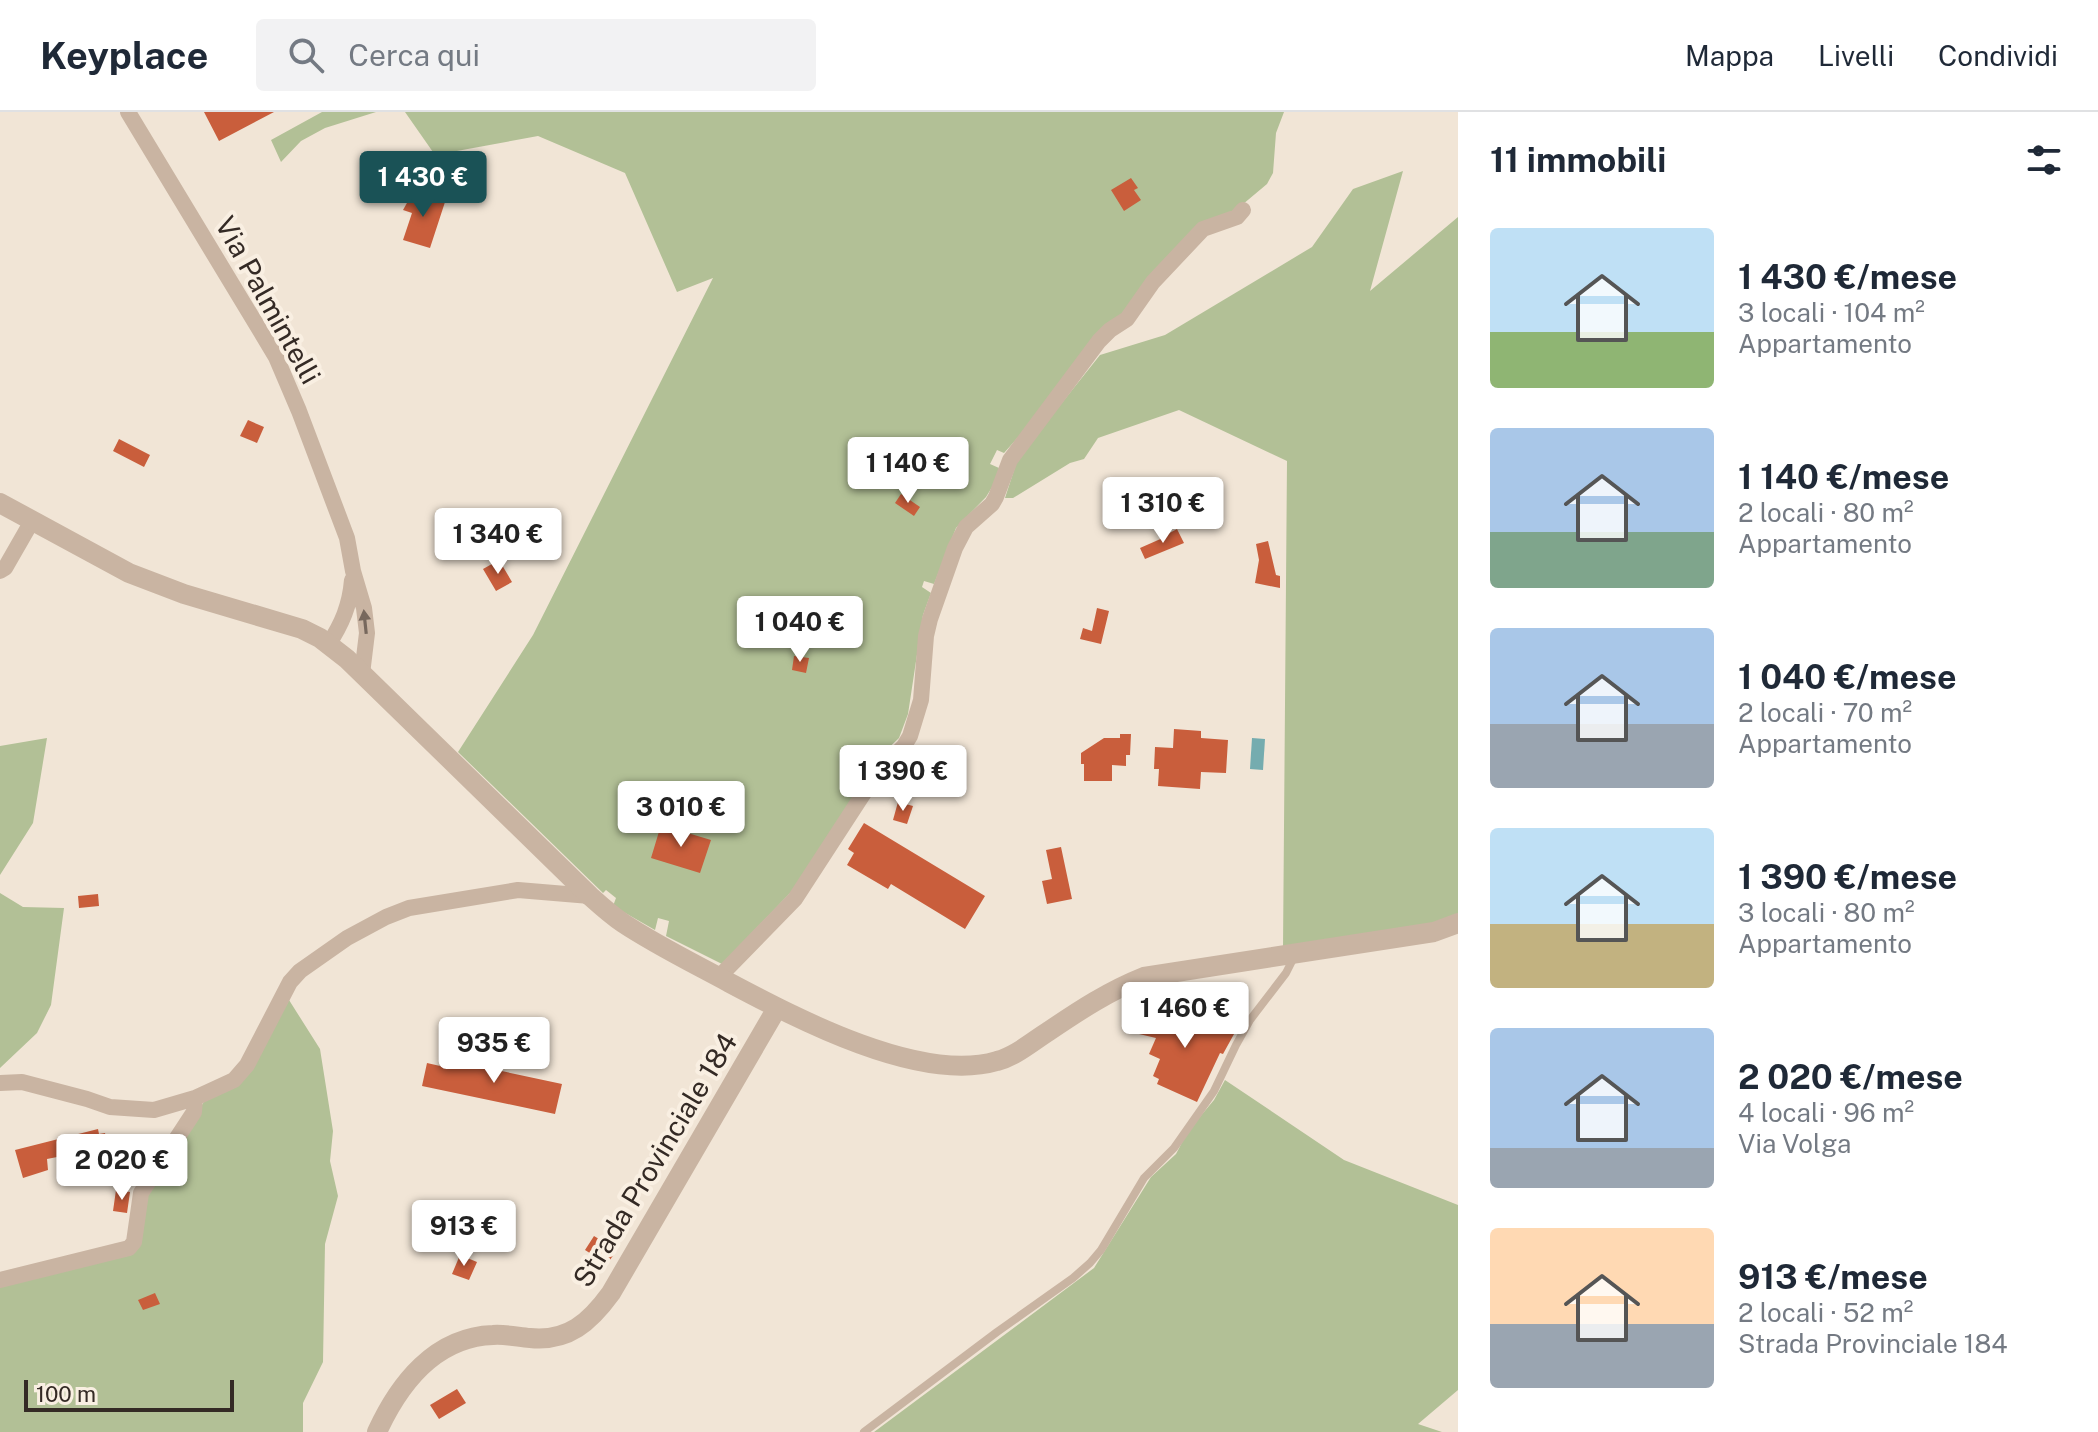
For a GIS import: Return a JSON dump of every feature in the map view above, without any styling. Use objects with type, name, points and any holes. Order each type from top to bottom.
[{"type":"street","name":"Via Palmintelli","points":[[128,112],[276,357],[299,411],[347,538],[364,608],[367,633],[362,674]]},
{"type":"street","points":[[719,977],[795,899],[875,776],[910,736],[921,700],[930,619],[955,548],[966,527],[992,504],[1010,460],[1099,341],[1127,319],[1153,282],[1193,239],[1203,229],[1237,217],[1243,210]]},
{"type":"street","points":[[0,503],[129,573],[311,633],[362,674],[590,896],[621,922],[777,1008],[866,1047],[949,1066],[974,1066],[998,1061],[1016,1053],[1100,997],[1144,977],[1434,932],[1458,923]]},
{"type":"street","points":[[0,571],[5,568],[32,521]]},
{"type":"street","points":[[328,645],[345,615],[353,571]]},
{"type":"street","points":[[0,1083],[22,1082],[110,1107],[154,1110],[195,1098],[234,1080],[247,1065],[290,982],[300,971],[347,938],[386,917],[409,908],[518,890],[590,896]]},
{"type":"street","name":"Strada Provinciale 184","points":[[377,1432],[409,1377],[440,1351],[492,1335],[547,1339],[560,1336],[583,1325],[597,1312],[777,1008]]},
{"type":"street","points":[[0,1280],[129,1248],[134,1242],[141,1193],[194,1112],[195,1098]]},
{"type":"lane","points":[[864,1432],[1090,1263],[1144,1178],[1174,1148],[1214,1091],[1250,1020],[1286,973],[1295,955]]},
{"type":"green space","points":[[322,112],[376,112],[325,128],[301,141],[281,162],[271,140]]},
{"type":"green space","points":[[405,112],[1284,112],[1276,133],[1273,173],[1267,184],[1230,215],[1213,219],[1004,453],[997,450],[990,464],[999,468],[994,484],[986,497],[956,528],[934,584],[924,581],[922,587],[931,593],[923,615],[908,714],[899,738],[879,757],[793,890],[722,964],[666,936],[669,921],[658,918],[655,930],[613,906],[616,898],[606,890],[603,893],[458,752],[533,635],[713,278],[677,292],[625,173],[538,136],[435,155]]},
{"type":"green space","points":[[1403,171],[1370,291],[1458,217],[1458,914],[1431,925],[1283,948],[1287,461],[1179,410],[1098,438],[1084,459],[1070,463],[1013,498],[1005,498],[1018,458],[1100,355],[1165,335],[1312,247],[1353,189]]},
{"type":"green space","points":[[47,738],[33,823],[0,875],[0,746]]},
{"type":"green space","points":[[0,893],[23,907],[64,908],[51,1005],[37,1033],[0,1068]]},
{"type":"green space","points":[[289,1000],[320,1049],[333,1131],[330,1161],[338,1196],[325,1244],[323,1362],[303,1403],[303,1432],[0,1432],[0,1287],[131,1255],[147,1195],[205,1100],[248,1075]]},
{"type":"green space","points":[[1225,1080],[1344,1160],[1458,1205],[1458,1390],[1418,1424],[1442,1432],[874,1432],[1094,1268],[1151,1177],[1176,1154],[1188,1131],[1214,1100]]},
{"type":"water","points":[[1252,738],[1265,739],[1263,770],[1250,769]]},
{"type":"building","points":[[204,112],[274,112],[219,141]]},
{"type":"building","points":[[1131,178],[1141,200],[1124,211],[1111,190]]},
{"type":"building","points":[[412,194],[445,202],[430,248],[403,240],[412,213],[403,210]]},
{"type":"building","points":[[248,420],[264,427],[257,443],[240,436]]},
{"type":"building","points":[[119,439],[150,455],[144,467],[113,451]]},
{"type":"building","points":[[901,494],[920,507],[914,516],[895,503]]},
{"type":"building","points":[[1177,529],[1184,543],[1145,559],[1140,548]]},
{"type":"building","points":[[1268,541],[1276,575],[1280,576],[1280,588],[1255,583],[1259,560],[1256,544]]},
{"type":"building","points":[[499,560],[512,582],[496,591],[483,569]]},
{"type":"building","points":[[1097,608],[1109,611],[1101,644],[1080,639],[1083,628],[1092,631]]},
{"type":"building","points":[[794,656],[809,658],[806,673],[792,670]]},
{"type":"building","points":[[1174,729],[1201,731],[1201,738],[1228,740],[1226,773],[1201,772],[1200,789],[1158,786],[1159,769],[1154,769],[1155,747],[1173,748]]},
{"type":"building","points":[[1120,734],[1131,734],[1126,766],[1112,765],[1112,781],[1084,781],[1081,753],[1104,738],[1120,738]]},
{"type":"building","points":[[898,802],[913,806],[907,824],[893,820]]},
{"type":"building","points":[[864,823],[985,896],[965,929],[891,884],[888,889],[847,865],[854,853],[848,849]]},
{"type":"building","points":[[661,825],[711,840],[700,873],[651,858]]},
{"type":"building","points":[[1061,847],[1072,899],[1047,904],[1042,881],[1052,879],[1046,850]]},
{"type":"building","points":[[98,894],[99,906],[79,908],[78,896]]},
{"type":"building","points":[[1152,1001],[1180,1011],[1176,1021],[1205,1034],[1214,1019],[1218,1022],[1222,1015],[1239,1025],[1223,1054],[1220,1053],[1197,1102],[1157,1084],[1159,1079],[1153,1076],[1160,1059],[1149,1054],[1156,1038],[1139,1034]]},
{"type":"building","points":[[451,1058],[562,1084],[555,1114],[422,1086],[427,1063],[449,1068]]},
{"type":"building","points":[[98,1129],[99,1134],[105,1133],[108,1147],[47,1159],[48,1170],[23,1178],[15,1150]]},
{"type":"building","points":[[116,1190],[130,1192],[127,1213],[113,1211]]},
{"type":"building","points":[[594,1236],[617,1250],[607,1264],[585,1250]]},
{"type":"building","points":[[460,1255],[477,1262],[469,1280],[452,1274]]},
{"type":"building","points":[[155,1293],[160,1304],[143,1310],[138,1300]]},
{"type":"building","points":[[457,1389],[466,1403],[439,1419],[430,1405]]}]
